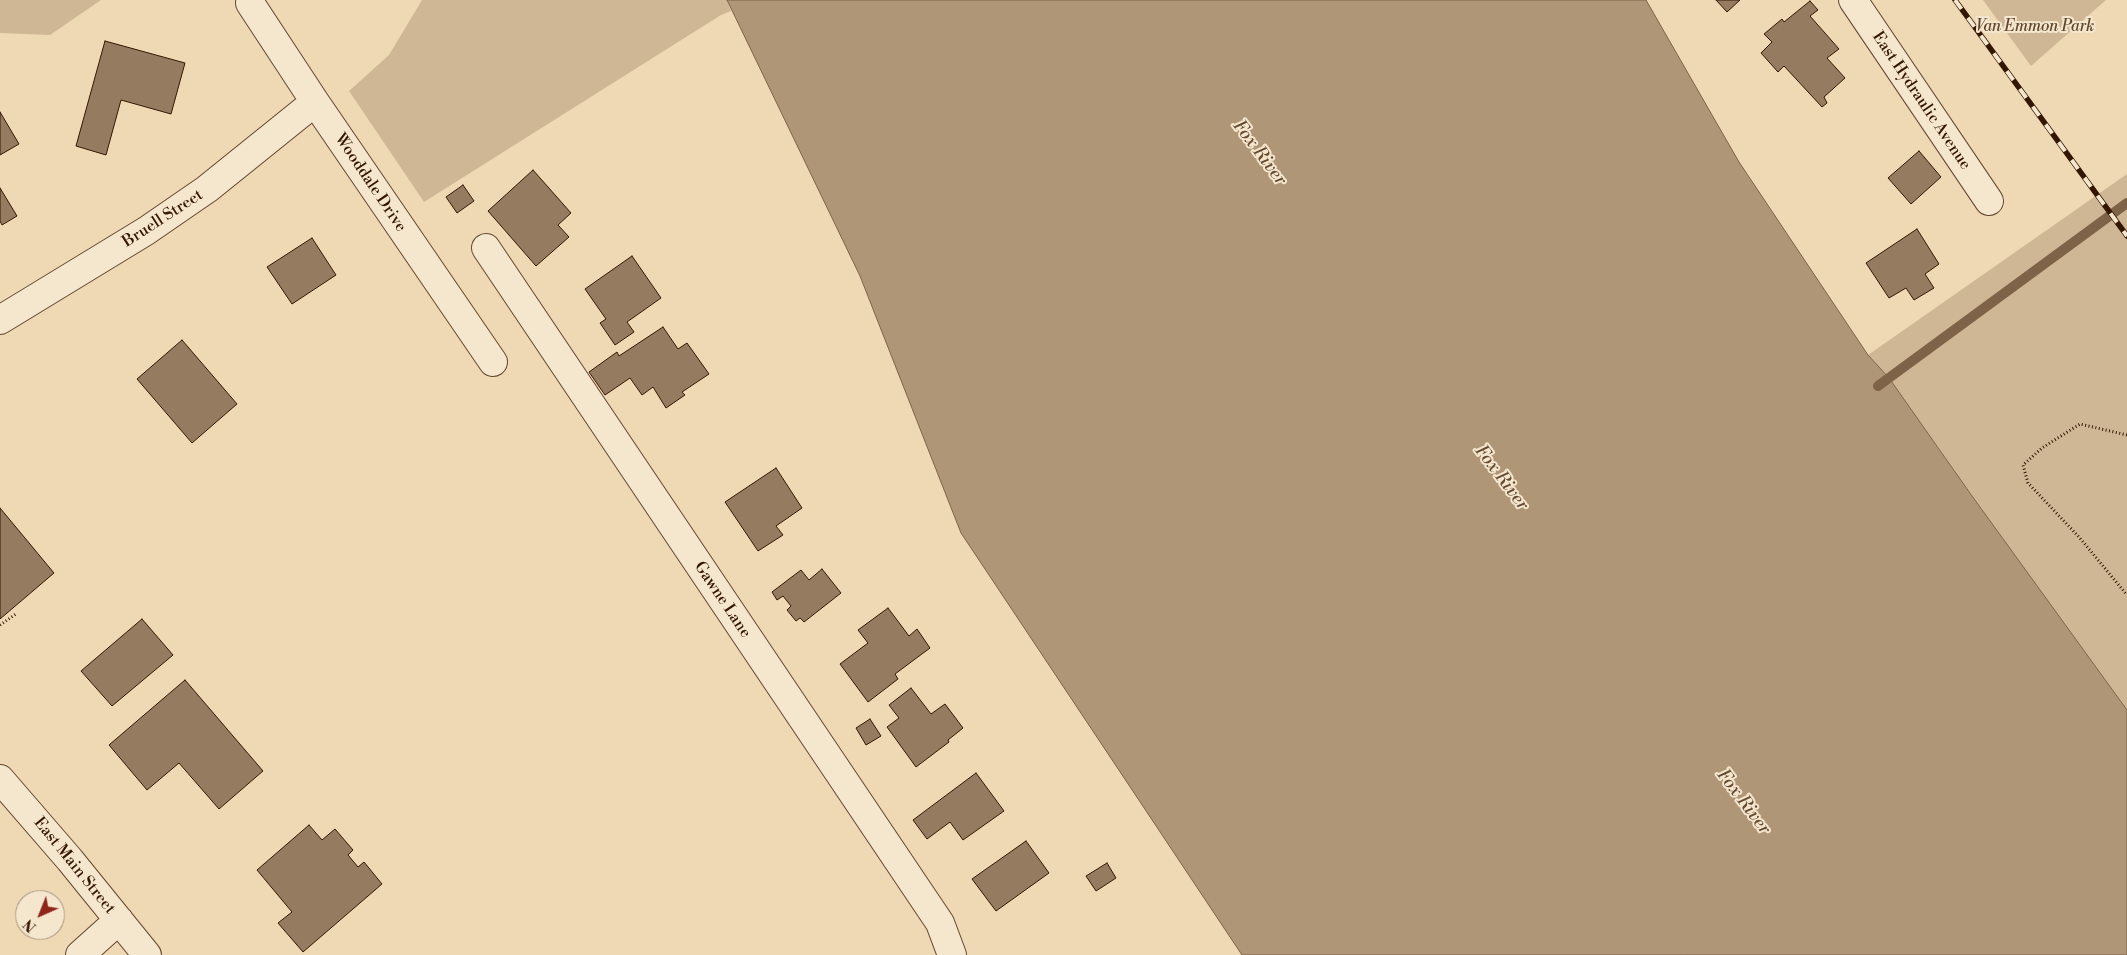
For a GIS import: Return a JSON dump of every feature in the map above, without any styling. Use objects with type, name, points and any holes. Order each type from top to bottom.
[{"type":"street","name":"East Hydraulic Avenue","points":[[1853,0],[1989,201]]},
{"type":"street","name":"Wooddale Drive","points":[[250,3],[315,102],[493,362]]},
{"type":"street","name":"Bruell Street","points":[[0,320],[146,231],[207,190],[315,102]]},
{"type":"street","name":"Gawne Lane","points":[[486,248],[940,923],[952,955]]},
{"type":"street","name":"East Main Street","points":[[0,779],[70,860],[146,955]]},
{"type":"street","points":[[80,955],[118,920]]},
{"type":"path","points":[[2127,435],[2080,424],[2042,448],[2023,465],[2028,483],[2079,537],[2127,595]]},
{"type":"path","points":[[0,625],[16,614]]},
{"type":"green space","points":[[0,0],[101,0],[50,35],[0,33]]},
{"type":"green space","points":[[422,0],[727,0],[731,11],[721,15],[424,202],[349,91],[389,55]]},
{"type":"green space","name":"Van Emmon Park","points":[[1983,0],[2106,0],[2031,66]]},
{"type":"green space","points":[[2127,174],[2127,710],[1889,378],[1868,355]]},
{"type":"water","name":"Fox River","points":[[727,0],[1646,0],[1739,162],[1868,355],[1889,378],[2127,710],[2127,955],[1242,955],[961,533],[860,276]]},
{"type":"building","points":[[1716,0],[1740,0],[1727,12]]},
{"type":"building","points":[[1810,1],[1818,10],[1810,16],[1839,49],[1827,58],[1845,78],[1824,97],[1827,103],[1822,107],[1784,66],[1778,72],[1761,53],[1772,42],[1764,34],[1782,19],[1784,22]]},
{"type":"building","points":[[105,41],[185,63],[171,114],[121,100],[106,155],[76,146]]},
{"type":"building","points":[[0,112],[19,144],[0,155]]},
{"type":"building","points":[[1919,151],[1941,177],[1911,204],[1888,178]]},
{"type":"building","points":[[533,170],[571,213],[558,225],[569,237],[536,266],[488,211]]},
{"type":"building","points":[[463,185],[474,201],[457,213],[446,197]]},
{"type":"building","points":[[0,188],[17,216],[2,225],[0,221]]},
{"type":"building","points":[[1917,229],[1939,264],[1925,274],[1934,288],[1914,300],[1906,288],[1889,298],[1866,263]]},
{"type":"building","points":[[312,238],[336,275],[292,304],[267,267]]},
{"type":"building","points":[[632,256],[661,298],[627,322],[634,332],[615,345],[600,323],[606,319],[585,289]]},
{"type":"building","points":[[663,327],[678,349],[687,343],[709,374],[682,392],[685,395],[666,408],[653,387],[642,395],[630,378],[605,395],[589,372],[617,352],[619,356]]},
{"type":"building","points":[[182,340],[237,404],[192,443],[137,379]]},
{"type":"building","points":[[776,468],[802,508],[776,526],[783,535],[758,551],[725,502]]},
{"type":"building","points":[[0,508],[54,573],[0,619]]},
{"type":"building","points":[[822,569],[841,593],[804,622],[800,618],[796,621],[787,610],[791,606],[783,596],[777,600],[772,592],[801,570],[809,580]]},
{"type":"building","points":[[888,608],[909,636],[917,629],[930,648],[895,674],[898,679],[868,702],[840,664],[868,643],[858,630]]},
{"type":"building","points":[[142,619],[173,655],[112,706],[81,671]]},
{"type":"building","points":[[185,680],[263,771],[219,809],[179,763],[147,790],[109,745]]},
{"type":"building","points":[[911,688],[931,714],[945,704],[963,728],[948,740],[949,742],[916,767],[887,727],[899,718],[889,705]]},
{"type":"building","points":[[870,719],[881,736],[866,745],[856,728]]},
{"type":"building","points":[[976,773],[1004,811],[963,840],[950,822],[927,839],[913,820]]},
{"type":"building","points":[[309,825],[322,840],[335,829],[353,850],[348,855],[358,867],[364,862],[382,884],[303,952],[278,923],[292,912],[257,870]]},
{"type":"building","points":[[1026,841],[1049,873],[996,911],[972,879]]},
{"type":"building","points":[[1107,863],[1116,878],[1096,891],[1086,876]]},
{"type":"waterway","points":[[1878,386],[2127,203]]},
{"type":"railway","points":[[1955,0],[2127,236]]}]
